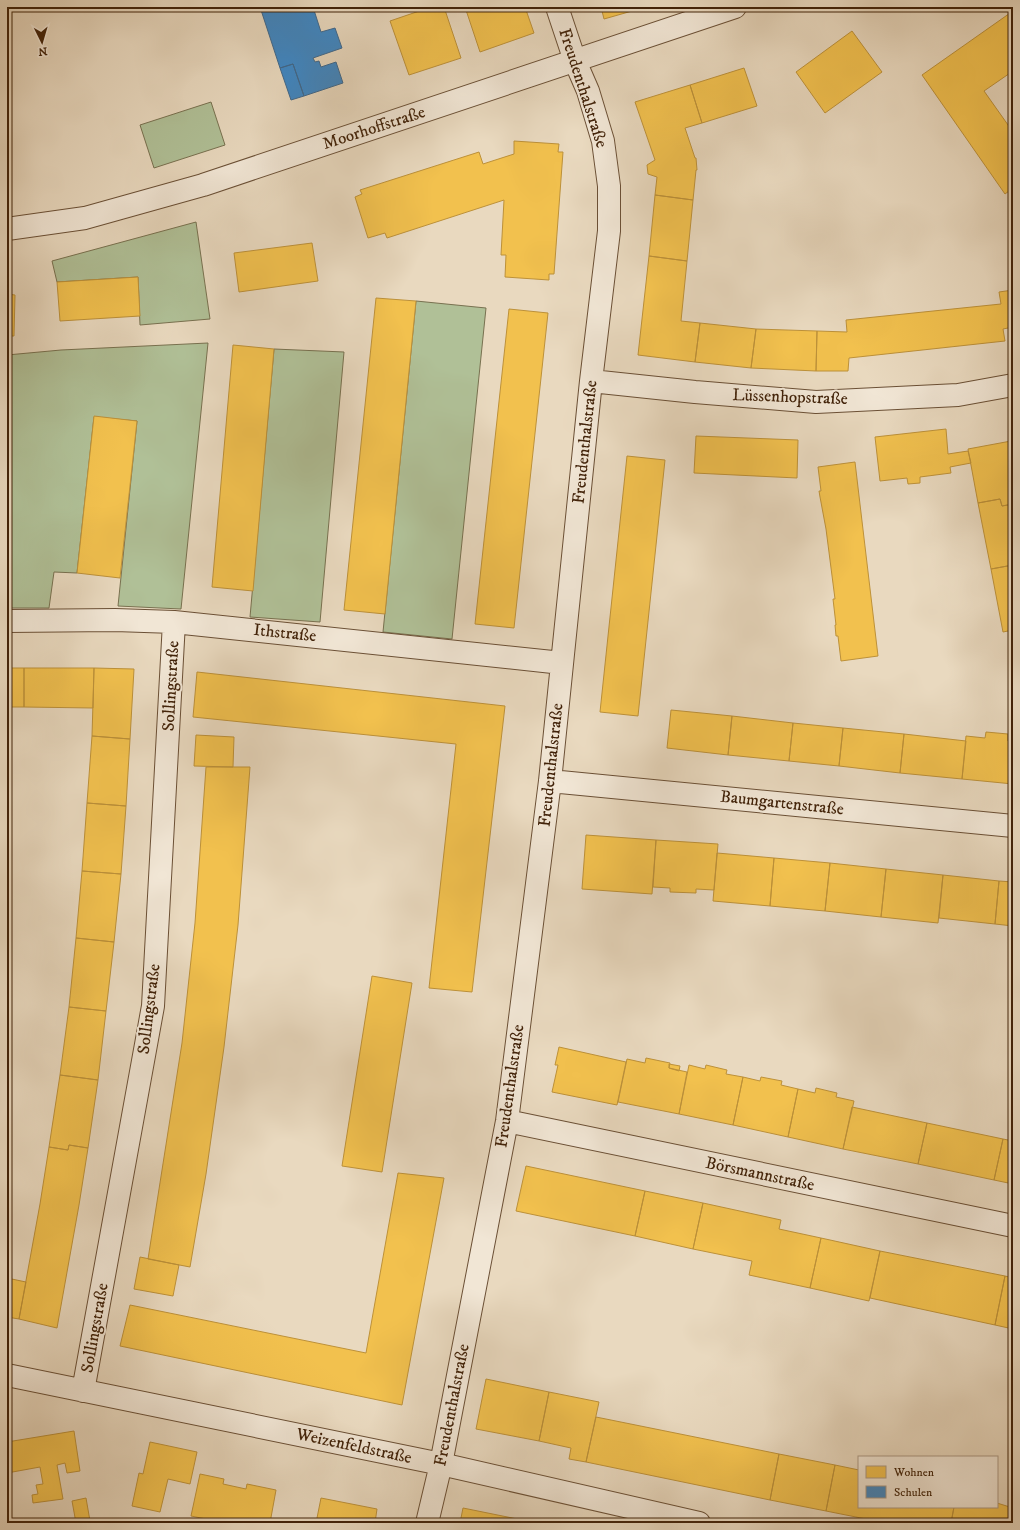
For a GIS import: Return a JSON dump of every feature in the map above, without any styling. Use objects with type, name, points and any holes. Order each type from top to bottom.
[{"type":"street","name":"Freudenthalstraße","points":[[427,1523],[441,1464],[507,1121],[550,781],[591,381],[609,231],[609,186],[603,141],[588,92],[575,61],[557,7]]},
{"type":"street","name":"Moorhoffstraße","points":[[7,229],[85,218],[203,185],[735,7]]},
{"type":"street","name":"Lüssenhopstraße","points":[[591,381],[695,392],[816,402],[958,395],[1013,384]]},
{"type":"street","name":"Ithstraße","points":[[7,621],[115,620],[174,622],[562,663]]},
{"type":"street","name":"Sollingstraße","points":[[83,1391],[153,1006],[174,622]]},
{"type":"street","name":"Baumgartenstraße","points":[[550,781],[1013,826]]},
{"type":"street","name":"Börsmannstraße","points":[[507,1121],[1013,1226]]},
{"type":"street","name":"Weizenfeldstraße","points":[[7,1375],[441,1464],[699,1523]]},
{"type":"green space","points":[[211,102],[225,145],[154,168],[140,125]]},
{"type":"green space","points":[[196,222],[210,319],[140,325],[138,277],[57,282],[52,261]]},
{"type":"green space","points":[[416,301],[486,308],[452,639],[383,632]]},
{"type":"green space","points":[[208,343],[181,609],[118,606],[137,421],[94,417],[77,573],[54,572],[49,608],[7,608],[7,355],[61,350]]},
{"type":"green space","points":[[274,349],[344,352],[320,622],[250,617]]},
{"type":"building: Wohnen","points":[[431,7],[444,7],[461,58],[409,75],[390,21]]},
{"type":"building: Wohnen","points":[[465,7],[525,7],[534,33],[480,52]]},
{"type":"building: Wohnen","points":[[601,7],[646,7],[604,19]]},
{"type":"building: Wohnen","points":[[1013,11],[1013,71],[984,91],[1013,132],[1013,188],[1005,194],[922,75]]},
{"type":"building: Wohnen","points":[[852,31],[882,72],[825,113],[796,72]]},
{"type":"building: Wohnen","points":[[744,68],[757,106],[702,123],[690,85]]},
{"type":"building: Wohnen","points":[[690,85],[702,123],[685,128],[696,158],[697,170],[693,200],[655,195],[657,177],[648,174],[647,165],[655,160],[635,102]]},
{"type":"building: Wohnen","points":[[514,141],[559,144],[558,152],[563,152],[554,274],[549,274],[549,280],[505,277],[506,255],[501,255],[504,200],[387,238],[385,233],[368,238],[355,197],[362,194],[360,190],[479,152],[483,164],[514,154]]},
{"type":"building: Wohnen","points":[[655,195],[693,200],[687,261],[649,256]]},
{"type":"building: Wohnen","points":[[312,243],[318,281],[239,292],[234,253]]},
{"type":"building: Wohnen","points":[[649,256],[687,261],[681,321],[700,323],[695,362],[638,355]]},
{"type":"building: Wohnen","points":[[138,277],[140,316],[60,321],[57,282]]},
{"type":"building: Wohnen","points":[[1013,290],[1013,327],[1003,329],[1005,341],[849,358],[848,371],[816,371],[817,331],[847,332],[846,320],[1001,304],[999,292]]},
{"type":"building: Wohnen","points":[[7,294],[15,295],[14,336],[7,336]]},
{"type":"building: Wohnen","points":[[376,298],[416,301],[385,614],[344,610]]},
{"type":"building: Wohnen","points":[[509,309],[548,313],[514,628],[475,624]]},
{"type":"building: Wohnen","points":[[700,323],[756,329],[751,368],[695,362]]},
{"type":"building: Wohnen","points":[[756,329],[817,331],[816,371],[751,368]]},
{"type":"building: Wohnen","points":[[233,345],[274,349],[253,591],[212,587]]},
{"type":"building: Wohnen","points":[[94,416],[137,421],[120,578],[77,573]]},
{"type":"building: Wohnen","points":[[946,429],[948,454],[968,451],[971,463],[950,467],[951,473],[920,477],[920,483],[908,484],[907,478],[880,481],[875,437]]},
{"type":"building: Wohnen","points":[[696,436],[798,440],[797,478],[694,473]]},
{"type":"building: Wohnen","points":[[1011,441],[1013,442],[1013,504],[1002,506],[1000,499],[978,503],[968,449]]},
{"type":"building: Wohnen","points":[[627,456],[665,460],[638,716],[600,712]]},
{"type":"building: Wohnen","points":[[855,462],[878,656],[841,661],[838,636],[836,636],[833,599],[835,599],[826,529],[819,491],[821,491],[818,467]]},
{"type":"building: Wohnen","points":[[1000,499],[1002,506],[1013,504],[1013,565],[991,569],[978,503]]},
{"type":"building: Wohnen","points":[[1013,565],[1013,630],[1003,632],[991,569]]},
{"type":"building: Wohnen","points":[[7,668],[24,668],[24,707],[7,707]]},
{"type":"building: Wohnen","points":[[24,668],[94,668],[93,708],[24,707]]},
{"type":"building: Wohnen","points":[[94,668],[134,669],[130,739],[92,736]]},
{"type":"building: Wohnen","points":[[197,672],[505,706],[472,992],[429,988],[456,744],[193,717]]},
{"type":"building: Wohnen","points":[[671,710],[732,716],[728,755],[667,748]]},
{"type":"building: Wohnen","points":[[732,716],[793,723],[789,761],[728,755]]},
{"type":"building: Wohnen","points":[[793,723],[843,728],[839,766],[789,761]]},
{"type":"building: Wohnen","points":[[843,728],[904,734],[900,773],[839,766]]},
{"type":"building: Wohnen","points":[[986,732],[1008,734],[1008,741],[1013,741],[1013,784],[962,779],[966,736],[985,738]]},
{"type":"building: Wohnen","points":[[904,734],[966,741],[962,779],[900,773]]},
{"type":"building: Wohnen","points":[[1008,734],[1013,735],[1013,741],[1008,741]]},
{"type":"building: Wohnen","points":[[196,735],[234,737],[233,767],[194,766]]},
{"type":"building: Wohnen","points":[[92,736],[130,739],[126,806],[87,803]]},
{"type":"building: Wohnen","points":[[206,767],[250,767],[238,925],[224,1047],[206,1174],[190,1267],[148,1259],[182,1043],[195,923]]},
{"type":"building: Wohnen","points":[[87,803],[126,806],[121,874],[82,871]]},
{"type":"building: Wohnen","points":[[586,835],[656,840],[652,894],[582,889]]},
{"type":"building: Wohnen","points":[[656,840],[718,844],[714,890],[696,889],[696,893],[670,892],[670,888],[653,887]]},
{"type":"building: Wohnen","points":[[717,853],[774,858],[770,906],[713,901]]},
{"type":"building: Wohnen","points":[[774,858],[830,863],[825,911],[770,906]]},
{"type":"building: Wohnen","points":[[830,863],[886,869],[881,917],[825,911]]},
{"type":"building: Wohnen","points":[[886,869],[943,875],[938,923],[881,917]]},
{"type":"building: Wohnen","points":[[82,871],[121,874],[114,942],[76,938]]},
{"type":"building: Wohnen","points":[[943,875],[999,881],[995,924],[939,918]]},
{"type":"building: Wohnen","points":[[999,881],[1013,882],[1013,926],[995,924]]},
{"type":"building: Wohnen","points":[[76,938],[114,942],[106,1011],[69,1007]]},
{"type":"building: Wohnen","points":[[372,976],[412,983],[382,1172],[342,1166]]},
{"type":"building: Wohnen","points":[[69,1007],[106,1011],[98,1080],[60,1075]]},
{"type":"building: Wohnen","points":[[559,1047],[626,1062],[617,1105],[552,1092],[558,1065],[555,1065]]},
{"type":"building: Wohnen","points":[[646,1058],[670,1063],[669,1068],[687,1072],[679,1114],[618,1102],[627,1059],[645,1063]]},
{"type":"building: Wohnen","points":[[669,1064],[680,1066],[679,1071],[669,1068]]},
{"type":"building: Wohnen","points":[[689,1065],[705,1069],[706,1065],[727,1070],[726,1074],[743,1077],[733,1125],[679,1114]]},
{"type":"building: Wohnen","points":[[60,1075],[98,1080],[88,1148],[69,1145],[68,1150],[49,1147]]},
{"type":"building: Wohnen","points":[[743,1077],[760,1081],[761,1077],[782,1081],[781,1085],[798,1089],[788,1137],[733,1125]]},
{"type":"building: Wohnen","points":[[816,1088],[837,1093],[836,1097],[854,1101],[843,1149],[788,1137],[798,1089],[815,1093]]},
{"type":"building: Wohnen","points":[[852,1107],[927,1123],[918,1164],[843,1149]]},
{"type":"building: Wohnen","points":[[927,1123],[1003,1139],[994,1180],[918,1164]]},
{"type":"building: Wohnen","points":[[1003,1139],[1013,1141],[1013,1184],[994,1180]]},
{"type":"building: Wohnen","points":[[69,1145],[88,1148],[57,1328],[19,1319],[49,1147],[68,1150]]},
{"type":"building: Wohnen","points":[[526,1166],[645,1191],[635,1236],[516,1211]]},
{"type":"building: Wohnen","points":[[398,1173],[444,1178],[402,1405],[120,1346],[130,1305],[366,1353]]},
{"type":"building: Wohnen","points":[[645,1191],[703,1203],[693,1249],[635,1236]]},
{"type":"building: Wohnen","points":[[703,1203],[781,1220],[779,1229],[821,1238],[810,1288],[749,1275],[752,1261],[693,1249]]},
{"type":"building: Wohnen","points":[[821,1238],[880,1251],[869,1301],[810,1288]]},
{"type":"building: Wohnen","points":[[880,1251],[1005,1276],[995,1325],[870,1298]]},
{"type":"building: Wohnen","points":[[140,1257],[179,1265],[173,1296],[134,1289]]},
{"type":"building: Wohnen","points":[[1005,1276],[1013,1278],[1013,1329],[995,1325]]},
{"type":"building: Wohnen","points":[[7,1278],[26,1282],[19,1319],[7,1317]]},
{"type":"building: Wohnen","points":[[486,1379],[549,1392],[539,1441],[476,1429]]},
{"type":"building: Wohnen","points":[[549,1392],[599,1402],[586,1462],[569,1459],[571,1448],[539,1441]]},
{"type":"building: Wohnen","points":[[596,1417],[779,1454],[770,1500],[586,1462]]},
{"type":"building: Wohnen","points":[[74,1431],[80,1471],[67,1473],[65,1463],[57,1465],[63,1499],[33,1503],[32,1495],[38,1494],[36,1485],[43,1484],[40,1467],[7,1473],[7,1456],[9,1455],[7,1442]]},
{"type":"building: Wohnen","points":[[150,1442],[197,1452],[190,1484],[168,1479],[160,1512],[132,1506],[139,1473],[143,1474]]},
{"type":"building: Wohnen","points":[[779,1454],[835,1465],[826,1511],[770,1500]]},
{"type":"building: Wohnen","points":[[835,1465],[858,1470],[858,1508],[954,1508],[951,1523],[886,1523],[826,1511]]},
{"type":"building: Wohnen","points":[[200,1474],[224,1479],[223,1484],[246,1489],[247,1484],[276,1490],[270,1523],[226,1523],[191,1516]]},
{"type":"building: Wohnen","points":[[86,1498],[90,1521],[76,1523],[72,1501]]},
{"type":"building: Wohnen","points":[[321,1498],[377,1509],[375,1523],[316,1523]]},
{"type":"building: Wohnen","points":[[998,1503],[1013,1508],[1013,1523],[951,1523],[954,1508],[998,1508]]},
{"type":"building: Wohnen","points":[[463,1508],[537,1523],[460,1523]]},
{"type":"building: Schulen","points":[[260,7],[313,7],[321,32],[335,28],[342,48],[313,58],[315,62],[319,61],[321,67],[336,62],[343,83],[304,96],[293,64],[280,68]]},
{"type":"building: Schulen","points":[[293,64],[304,96],[291,100],[280,68]]}]
